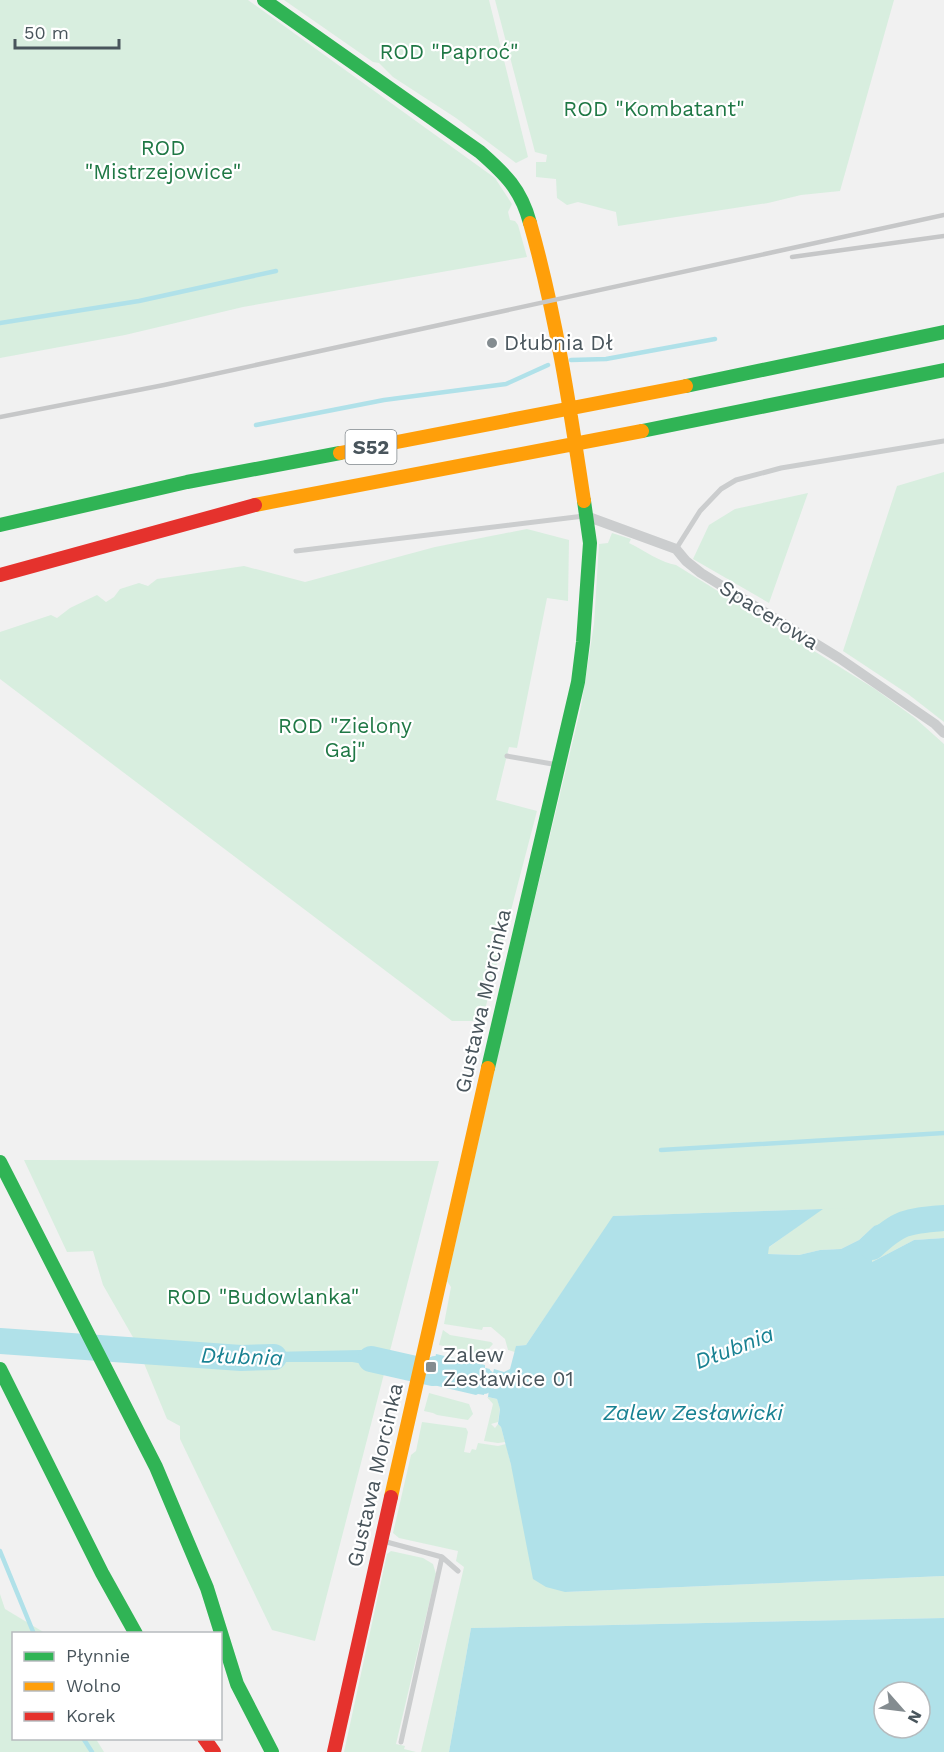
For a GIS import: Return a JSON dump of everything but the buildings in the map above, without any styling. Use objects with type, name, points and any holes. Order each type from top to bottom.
[{"type":"main road","name":"Gustawa Morcinka","points":[[264,0],[480,152],[498,166],[518,193],[529,218],[539,254],[569,399],[590,543],[578,682],[334,1752]]},
{"type":"main road","name":"S52","points":[[0,525],[187,482],[732,377],[944,332]]},
{"type":"main road","name":"S52","points":[[0,575],[252,506],[589,442],[944,370]]},
{"type":"main road","points":[[0,1162],[156,1467],[207,1588],[221,1632]]},
{"type":"main road","points":[[0,1369],[102,1573],[135,1632]]},
{"type":"main road","points":[[222,1636],[237,1684],[272,1752]]},
{"type":"street","name":"Spacerowa","points":[[586,516],[676,549],[701,573],[838,658],[935,724],[944,733]]},
{"type":"lane","points":[[676,549],[700,511],[722,489],[736,480],[781,468],[944,441]]},
{"type":"lane","points":[[296,551],[586,516]]},
{"type":"lane","points":[[507,756],[559,765]]},
{"type":"lane","points":[[381,1540],[442,1557],[458,1571]]},
{"type":"lane","points":[[401,1742],[442,1557]]},
{"type":"green space","name":"ROD \"Mistrzejowice\"","points":[[0,0],[248,0],[495,178],[512,204],[508,212],[510,220],[515,221],[518,225],[527,257],[243,307],[125,335],[0,358]]},
{"type":"green space","name":"ROD \"Paproć\"","points":[[284,0],[489,0],[528,157],[516,163],[456,118],[393,77],[379,63],[373,62]]},
{"type":"green space","name":"ROD \"Kombatant\"","points":[[495,0],[894,0],[840,191],[801,195],[768,203],[618,226],[616,212],[578,202],[567,205],[557,198],[556,179],[536,177],[536,162],[546,162],[547,155],[535,152]]},
{"type":"green space","points":[[944,472],[944,722],[908,694],[843,651],[897,486]]},
{"type":"green space","points":[[808,493],[769,603],[693,559],[709,525],[735,509]]},
{"type":"green space","name":"ROD \"Zielony Gaj\"","points":[[527,529],[569,540],[568,601],[547,598],[517,748],[509,747],[496,800],[537,811],[482,1021],[452,1021],[0,679],[0,632],[51,615],[57,618],[70,608],[97,595],[106,602],[120,589],[139,583],[148,586],[157,579],[244,566],[305,582],[435,547]]},
{"type":"green space","points":[[612,533],[631,539],[629,543],[676,565],[875,689],[915,718],[944,744],[944,1238],[914,1240],[872,1262],[873,1254],[899,1230],[874,1226],[859,1240],[841,1249],[820,1250],[799,1255],[768,1254],[768,1248],[821,1209],[614,1216],[526,1345],[517,1346],[515,1352],[508,1350],[505,1339],[491,1327],[483,1327],[482,1330],[444,1324],[451,1287],[447,1281],[504,1027],[581,707],[594,624],[599,544],[608,543]]},
{"type":"green space","name":"ROD \"Budowlanka\"","points":[[24,1160],[439,1161],[315,1641],[272,1630],[180,1439],[180,1426],[167,1419],[134,1339],[103,1285],[93,1251],[67,1252]]},
{"type":"green space","points":[[443,1330],[450,1335],[493,1344],[483,1355],[439,1345]]},
{"type":"green space","points":[[429,1393],[469,1404],[473,1414],[468,1420],[424,1411]]},
{"type":"green space","points":[[487,1397],[497,1399],[500,1408],[498,1422],[491,1424],[495,1428],[498,1424],[501,1427],[505,1442],[484,1441],[493,1404]]},
{"type":"green space","points":[[422,1422],[466,1428],[468,1432],[464,1452],[470,1453],[472,1449],[476,1450],[478,1443],[498,1446],[506,1444],[511,1465],[565,1592],[944,1576],[944,1618],[471,1628],[449,1752],[421,1752],[464,1567],[456,1561],[458,1551],[399,1538],[393,1533],[411,1455],[416,1451]]},
{"type":"green space","points":[[391,1551],[423,1558],[433,1564],[436,1574],[396,1744],[416,1752],[344,1752],[387,1554]]},
{"type":"green space","points":[[0,1594],[5,1609],[43,1632],[12,1632],[12,1740],[97,1740],[104,1752],[0,1752]]},
{"type":"water","name":"Zalew Zesławicki","points":[[823,1209],[769,1247],[768,1254],[799,1255],[820,1250],[841,1249],[859,1240],[874,1226],[901,1217],[899,1230],[873,1254],[872,1262],[914,1240],[944,1238],[944,1576],[565,1592],[546,1587],[533,1579],[511,1465],[501,1427],[498,1424],[500,1409],[497,1399],[488,1397],[489,1389],[499,1389],[487,1385],[488,1379],[500,1380],[492,1377],[494,1369],[504,1372],[510,1369],[516,1346],[526,1345],[613,1216]]},
{"type":"water","points":[[361,1350],[407,1355],[403,1372],[389,1366],[352,1362],[263,1362],[241,1358],[270,1352]]},
{"type":"water","points":[[436,1354],[485,1365],[485,1368],[490,1369],[488,1376],[483,1376],[480,1384],[435,1373],[435,1375],[485,1389],[484,1395],[429,1384]]},
{"type":"water","points":[[944,1618],[944,1752],[449,1752],[471,1628]]},
{"type":"waterway","points":[[0,323],[139,301],[276,271]]},
{"type":"waterway","points":[[571,360],[606,359],[715,339]]},
{"type":"waterway","points":[[256,425],[384,400],[506,384],[548,365]]},
{"type":"waterway","points":[[661,1150],[944,1133]]},
{"type":"waterway","name":"Dłubnia","points":[[872,1247],[897,1227],[921,1220],[944,1218]]},
{"type":"waterway","name":"Dłubnia","points":[[0,1341],[241,1358],[274,1357]]},
{"type":"waterway","name":"Dłubnia","points":[[371,1359],[433,1373],[436,1369],[483,1381]]},
{"type":"waterway","points":[[0,1551],[33,1632]]},
{"type":"waterway","points":[[84,1740],[92,1752]]},
{"type":"railway","points":[[0,417],[164,385],[944,215]]},
{"type":"railway","points":[[792,257],[944,236]]},
{"type":"traffic: fast","points":[[264,0],[480,152],[517,191],[530,223]]},
{"type":"traffic: fast","points":[[686,386],[944,332]]},
{"type":"traffic: fast","points":[[642,431],[944,370]]},
{"type":"traffic: fast","points":[[0,525],[187,482],[340,453]]},
{"type":"traffic: fast","points":[[488,1068],[578,682],[590,543],[584,501]]},
{"type":"traffic: fast","points":[[0,1162],[156,1467],[207,1588],[221,1632]]},
{"type":"traffic: fast","points":[[0,1369],[102,1573],[135,1632]]},
{"type":"traffic: fast","points":[[222,1636],[237,1684],[272,1752]]},
{"type":"traffic: slow","points":[[530,223],[555,326],[584,501]]},
{"type":"traffic: slow","points":[[340,453],[686,386]]},
{"type":"traffic: slow","points":[[255,505],[642,431]]},
{"type":"traffic: slow","points":[[391,1497],[488,1068]]},
{"type":"traffic: jam","points":[[0,575],[255,505]]},
{"type":"traffic: jam","points":[[334,1752],[391,1497]]},
{"type":"traffic: jam","points":[[205,1740],[214,1752]]},
{"type":"place","name":"Dłubnia Dł","points":[[492,343]]},
{"type":"place","name":"Zalew Zesławice 01","points":[[431,1367]]}]
